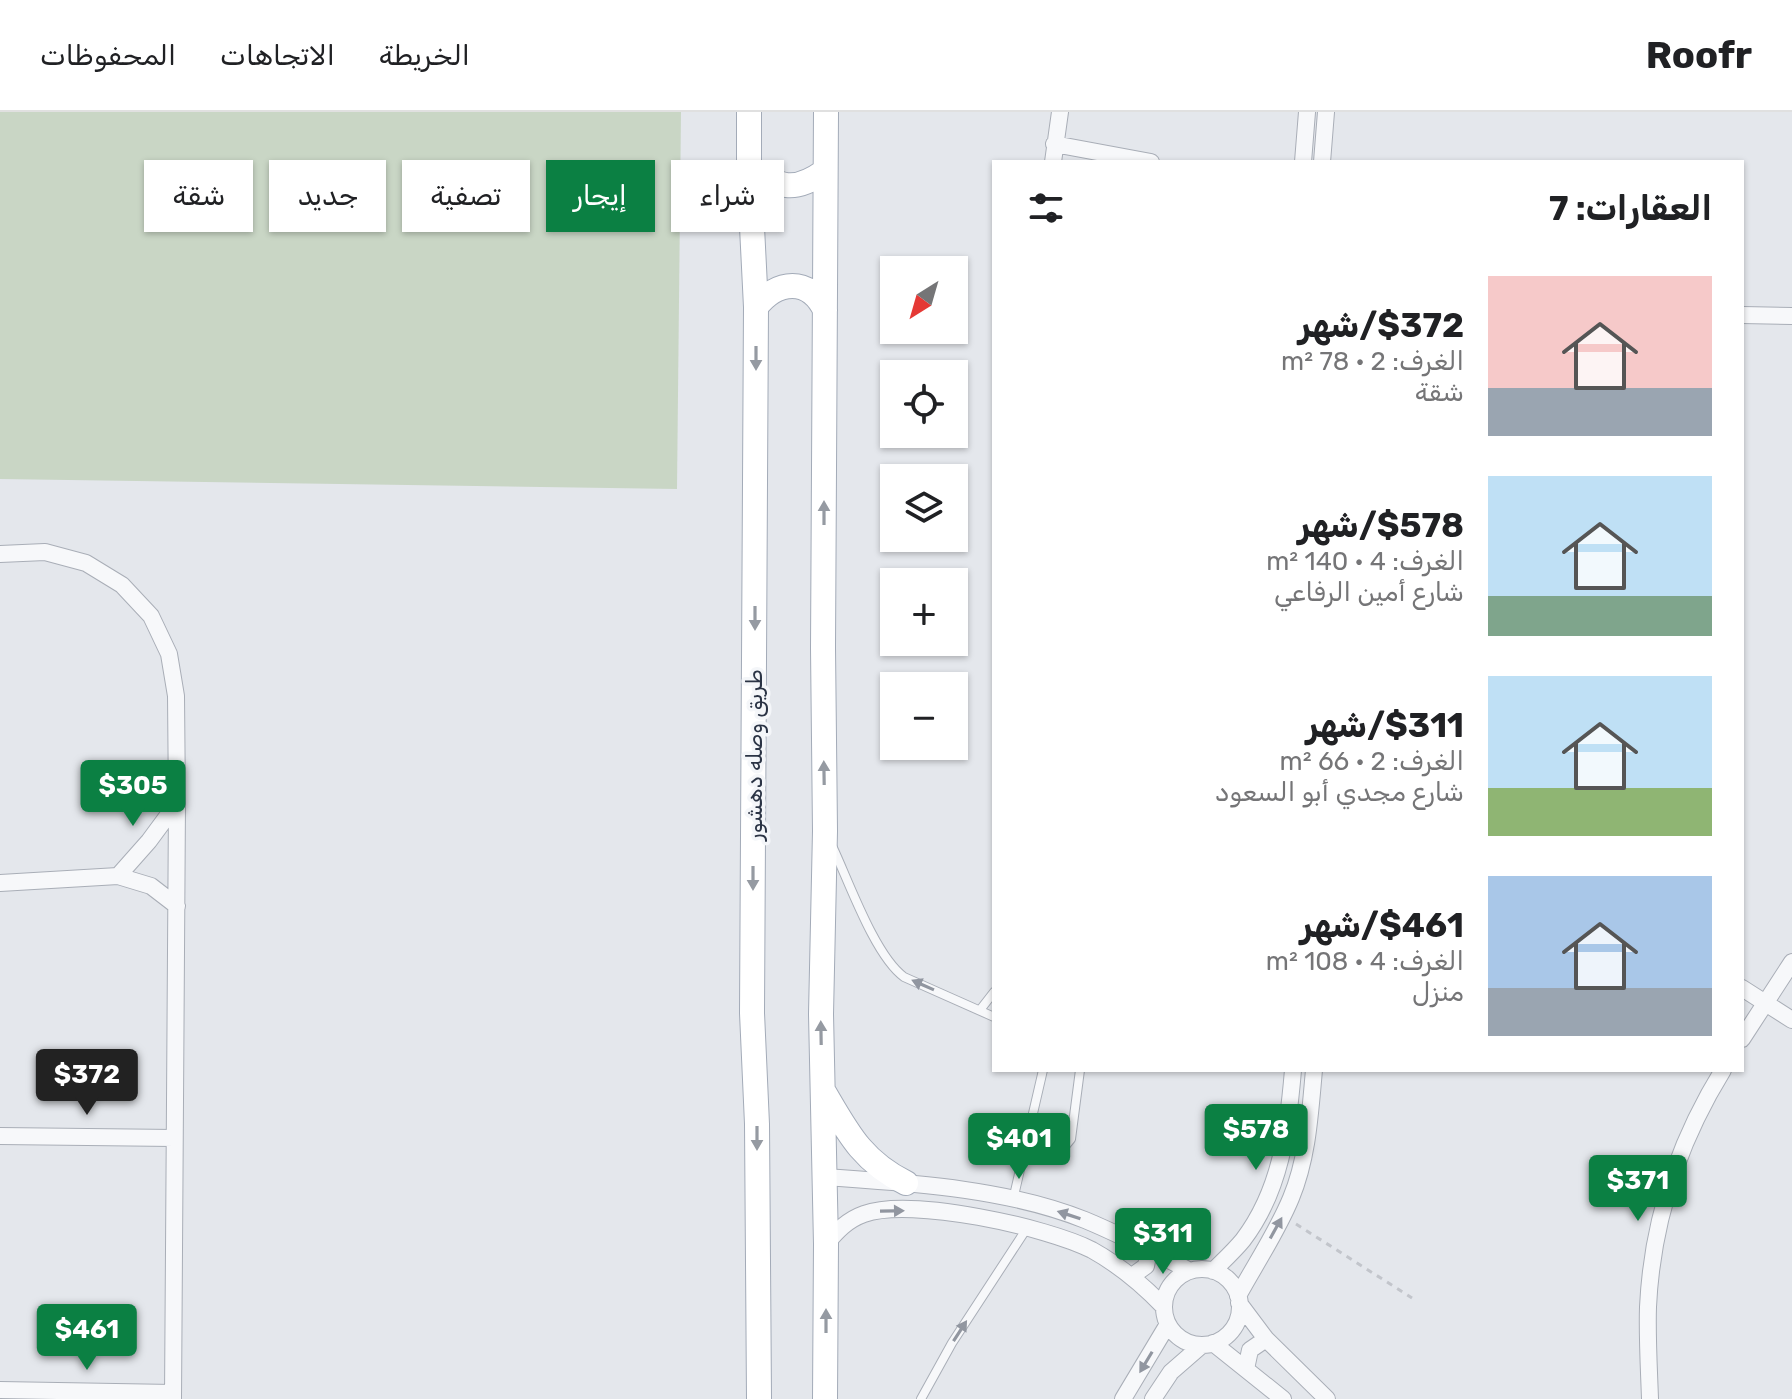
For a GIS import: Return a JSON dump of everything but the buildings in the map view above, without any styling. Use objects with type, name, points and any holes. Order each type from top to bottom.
[{"type":"main road","name":"طريق وصله دهشور","points":[[749,112],[749,160]]},
{"type":"main road","points":[[825,1399],[826,1244],[822,1088],[826,112]]},
{"type":"main road","points":[[784,185],[805,184],[825,171]]},
{"type":"main road","name":"طريق وصله دهشور","points":[[752,232],[756,307],[752,1013],[757,1124],[759,1399]]},
{"type":"main road","points":[[756,307],[765,296],[783,286],[803,287],[820,299],[825,310]]},
{"type":"main road","points":[[822,1088],[860,1151],[874,1164],[906,1183]]},
{"type":"street","points":[[1053,160],[1060,112]]},
{"type":"street","points":[[1304,160],[1317,113]]},
{"type":"street","points":[[1317,113],[1322,160]]},
{"type":"street","points":[[1054,144],[1140,160]]},
{"type":"street","points":[[1744,315],[1792,316]]},
{"type":"street","points":[[0,554],[45,552],[86,563],[122,585],[151,616],[169,654],[176,696],[177,803],[173,1396],[0,1390]]},
{"type":"street","points":[[118,876],[177,803]]},
{"type":"street","points":[[0,883],[118,876],[151,886],[177,906]]},
{"type":"street","points":[[1744,1036],[1792,962]]},
{"type":"street","points":[[1744,989],[1792,1020]]},
{"type":"street","points":[[1213,1271],[1243,1240],[1272,1188],[1287,1129],[1293,1072]]},
{"type":"street","points":[[1153,1399],[1171,1372],[1208,1344],[1223,1339],[1236,1323],[1238,1299],[1283,1215],[1302,1166],[1314,1072]]},
{"type":"street","points":[[1650,1399],[1648,1310],[1652,1261],[1661,1212],[1675,1165],[1694,1120],[1722,1072]]},
{"type":"street","points":[[0,1136],[174,1138]]},
{"type":"street","points":[[825,1177],[943,1187],[1013,1200],[1084,1220],[1190,1271],[1213,1271],[1232,1285],[1266,1339],[1327,1399]]},
{"type":"street","points":[[941,1211],[943,1187]]},
{"type":"street","points":[[826,1244],[844,1225],[867,1213],[884,1210],[941,1211],[1027,1228],[1090,1249],[1132,1276],[1164,1307]]},
{"type":"street","points":[[1132,1276],[1146,1266],[1149,1250]]},
{"type":"street","points":[[1190,1271],[1171,1284],[1164,1307],[1168,1324],[1182,1339],[1208,1344],[1283,1399]]},
{"type":"street","points":[[1123,1399],[1168,1324]]},
{"type":"street","points":[[1246,1369],[1250,1350],[1266,1339]]},
{"type":"lane","points":[[825,831],[881,951],[893,967],[904,977],[992,1016]]},
{"type":"lane","points":[[980,1010],[992,995]]},
{"type":"lane","points":[[1013,1200],[1043,1072]]},
{"type":"lane","points":[[1025,1146],[1053,1153],[1067,1145],[1071,1139],[1080,1072]]},
{"type":"lane","points":[[921,1399],[952,1343],[1027,1228]]},
{"type":"path","points":[[1283,1215],[1412,1298]]},
{"type":"green space","points":[[0,112],[681,112],[680,160],[671,160],[671,232],[680,232],[677,489],[0,479]]}]
